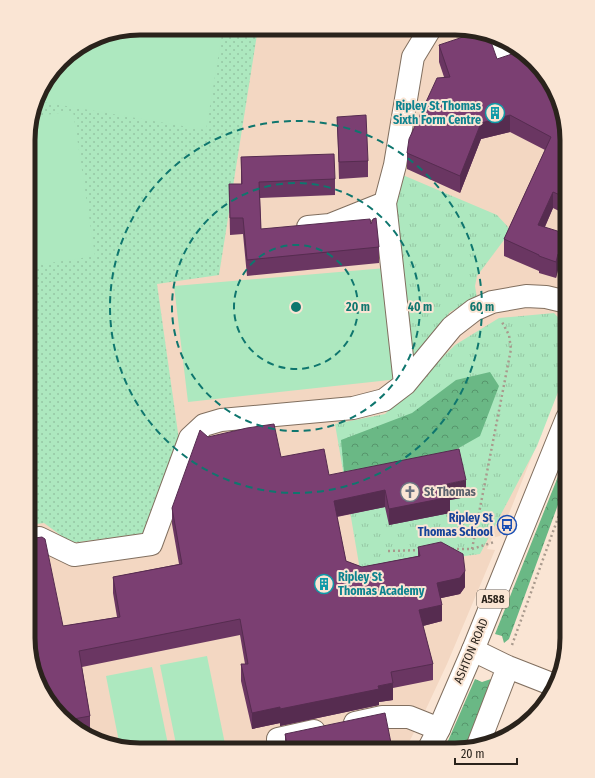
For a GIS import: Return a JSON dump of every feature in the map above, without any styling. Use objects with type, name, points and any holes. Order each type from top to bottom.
[{"type":"main road","points":[[405,384],[384,203],[395,165],[413,57],[426,35]]},
{"type":"main road","points":[[495,43],[501,49],[532,69]]},
{"type":"main road","points":[[287,229],[330,225],[384,203]]},
{"type":"main road","points":[[35,539],[39,538],[74,555],[151,544],[190,438],[204,424],[221,420],[354,408],[384,400],[405,384],[452,327],[474,310],[492,302],[526,296],[546,297],[560,300]]},
{"type":"main road","name":"ASHTON ROAD","points":[[432,743],[473,650],[560,435]]},
{"type":"main road","points":[[473,650],[509,659],[550,682]]},
{"type":"main road","points":[[480,739],[509,659]]},
{"type":"main road","points":[[278,739],[382,717],[409,717],[439,728]]},
{"type":"path","points":[[472,549],[511,349],[509,335],[498,316]]},
{"type":"path","points":[[509,659],[560,513]]},
{"type":"path","points":[[449,550],[472,549],[497,541]]},
{"type":"path","points":[[388,552],[426,550]]},
{"type":"shaded area","points":[[140,35],[469,36],[495,43],[524,61],[559,124],[560,140],[560,386],[500,536],[492,538],[487,549],[495,550],[447,664],[409,743],[140,743],[126,742],[106,737],[82,725],[61,707],[46,684],[37,658],[35,638],[35,140],[39,113],[46,94],[61,71],[87,49],[120,37]]},
{"type":"green space","points":[[140,35],[257,35],[219,275],[157,284],[179,440],[147,533],[71,543],[44,523],[35,524],[35,140],[36,126],[43,100],[57,76],[71,61],[87,49],[113,39]]},
{"type":"green space","points":[[140,35],[222,35],[206,130],[42,102],[61,71],[87,49],[100,43],[120,37]]},
{"type":"green space","points":[[73,111],[95,256],[35,265],[35,140],[38,116]]},
{"type":"green space","points":[[398,173],[497,215],[508,227],[510,232],[477,276],[475,286],[477,298],[450,312],[411,366],[389,213]]},
{"type":"green space","points":[[386,268],[399,379],[188,402],[174,286]]},
{"type":"green space","points":[[554,313],[560,319],[560,387],[537,446],[480,554],[360,570],[335,424],[385,414],[455,345],[499,318]]},
{"type":"green space","points":[[490,372],[499,386],[480,436],[448,454],[344,472],[341,440],[412,413],[456,380]]},
{"type":"green space","points":[[560,472],[560,499],[509,639],[504,643],[502,636],[495,634]]},
{"type":"green space","points":[[207,656],[225,743],[176,743],[160,665]]},
{"type":"green space","points":[[152,667],[168,743],[140,743],[119,740],[106,676]]},
{"type":"green space","points":[[475,679],[482,682],[491,679],[469,742],[447,743]]},
{"type":"building","name":"Ripley St Thomas Sixth Form Centre","points":[[467,36],[491,42],[497,59],[512,54],[526,63],[534,71],[549,94],[559,126],[560,195],[553,192],[538,225],[560,232],[560,254],[558,254],[556,262],[539,256],[504,239],[551,137],[510,115],[481,123],[460,176],[407,153],[409,139],[437,78],[450,77],[439,45]]},
{"type":"building","points":[[366,115],[368,161],[339,162],[337,117]]},
{"type":"building","points":[[334,154],[335,179],[259,182],[261,229],[370,219],[371,224],[373,219],[376,218],[379,247],[247,260],[243,218],[230,218],[229,184],[242,184],[241,157]]},
{"type":"building","name":"Ripley St Thomas Academy","points":[[274,424],[281,457],[324,449],[329,475],[459,449],[466,480],[447,484],[450,497],[389,509],[385,490],[334,501],[346,561],[362,567],[420,556],[418,547],[441,542],[463,554],[465,571],[460,578],[437,583],[442,605],[419,610],[433,664],[391,672],[393,683],[378,686],[379,689],[280,709],[280,707],[252,713],[241,664],[248,664],[240,619],[79,651],[90,716],[74,719],[61,707],[53,696],[42,674],[35,638],[35,538],[42,537],[45,539],[63,626],[120,617],[113,577],[182,564],[172,508],[200,430],[208,437],[247,428]]},
{"type":"building","points":[[385,713],[391,743],[287,743],[285,734]]},
{"type":"place","name":"Ripley St Thomas Sixth Form Centre","points":[[495,113]]},
{"type":"place","name":"St Thomas","points":[[410,492]]},
{"type":"place","name":"Ripley St Thomas School","points":[[507,525]]},
{"type":"place","name":"Ripley St Thomas Academy","points":[[324,584]]}]
